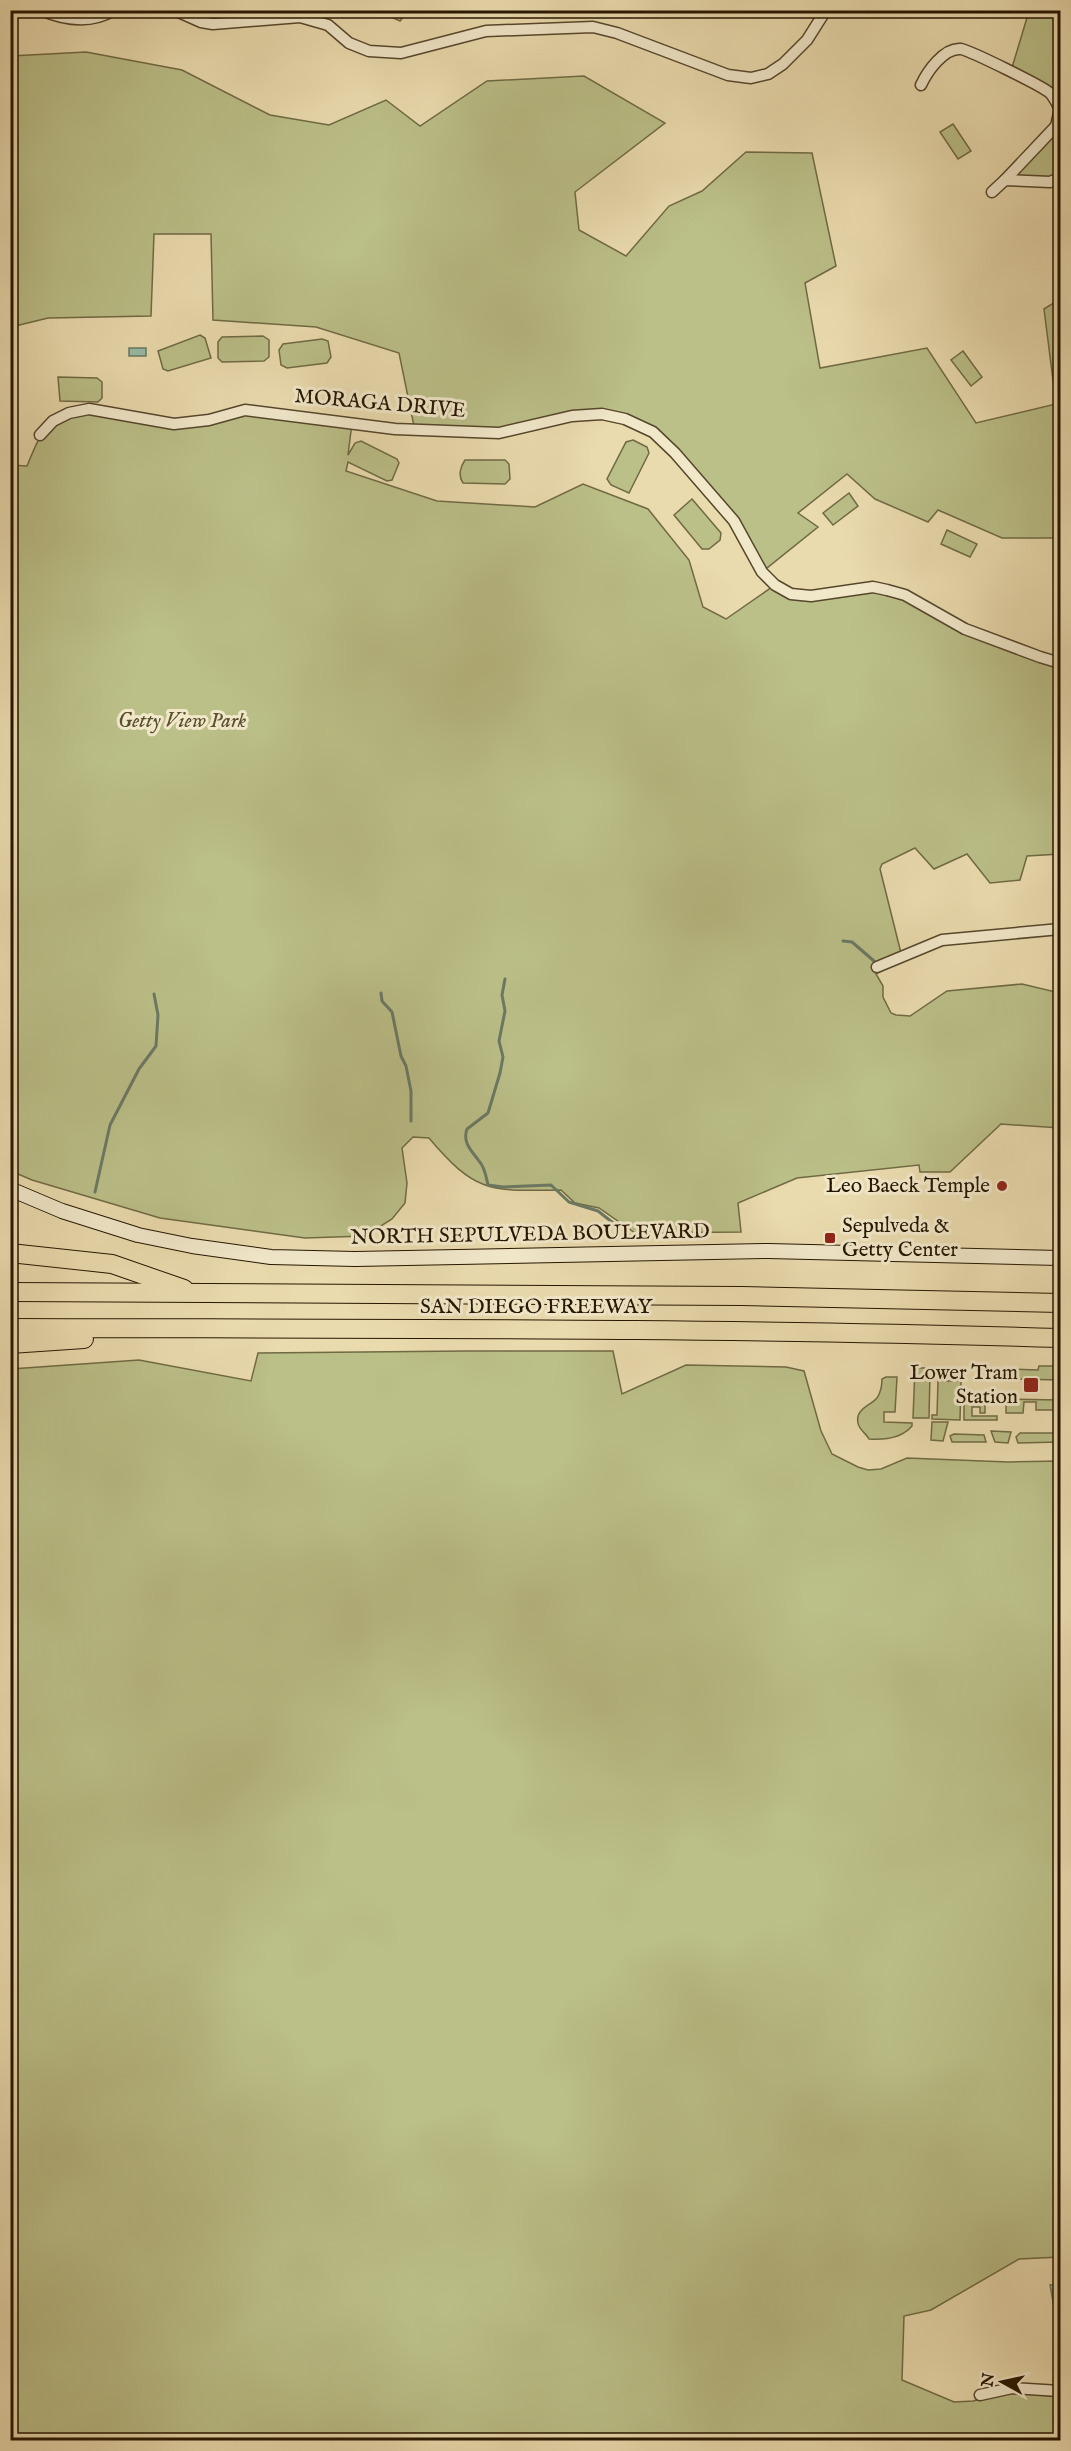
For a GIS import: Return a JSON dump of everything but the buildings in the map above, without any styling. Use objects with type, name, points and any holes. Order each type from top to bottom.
[{"type":"highway","points":[[10,1253],[112,1264],[200,1294]]},
{"type":"highway","name":"SAN DIEGO FREEWAY","points":[[10,1292],[599,1294],[1060,1303]]},
{"type":"highway","name":"SAN DIEGO FREEWAY","points":[[12,1331],[638,1329],[1060,1338]]},
{"type":"main road","name":"NORTH SEPULVEDA BOULEVARD","points":[[10,1189],[70,1214],[138,1235],[210,1249],[271,1257],[355,1259],[805,1251],[1060,1258]]},
{"type":"street","points":[[41,10],[71,19],[90,20],[114,10]]},
{"type":"street","points":[[174,10],[201,22],[213,24],[300,17],[328,25],[349,43],[369,51],[401,53],[486,31],[593,27],[617,33],[728,75],[751,78],[768,74],[783,64],[807,40],[826,10]]},
{"type":"street","points":[[1052,10],[1060,13]]},
{"type":"street","points":[[921,85],[927,72],[950,51],[962,49],[1011,71],[1051,93],[1060,109],[1056,126],[992,192]]},
{"type":"street","points":[[1005,180],[1050,182],[1060,178]]},
{"type":"street","name":"MORAGA DRIVE","points":[[40,435],[53,421],[69,413],[89,410],[174,424],[209,420],[245,410],[395,429],[489,433],[499,433],[572,416],[602,414],[625,419],[653,432],[675,453],[734,521],[762,572],[775,585],[791,594],[812,596],[873,587],[887,590],[905,596],[965,629],[1060,663]]},
{"type":"street","points":[[877,967],[942,940],[1060,929]]},
{"type":"street","points":[[980,2395],[1012,2388],[1060,2391]]},
{"type":"green space","points":[[408,10],[400,21],[378,11]]},
{"type":"green space","points":[[1029,11],[1060,11],[1060,109],[1051,93],[1011,71]]},
{"type":"green space","points":[[86,52],[182,70],[270,115],[329,125],[386,100],[420,126],[487,81],[584,76],[665,123],[575,192],[579,230],[626,256],[669,206],[702,191],[746,152],[812,153],[836,266],[805,283],[820,368],[927,348],[976,423],[1056,404],[1044,309],[1060,299],[1060,538],[1002,538],[938,510],[928,522],[875,499],[847,474],[798,513],[818,527],[762,572],[734,521],[653,432],[602,414],[499,433],[415,431],[399,353],[316,327],[213,320],[211,234],[154,234],[151,316],[48,318],[11,327],[11,56]]},
{"type":"green space","points":[[1060,109],[1060,178],[1005,180],[1056,126]]},
{"type":"green space","points":[[953,124],[971,151],[958,159],[940,132]]},
{"type":"green space","points":[[200,335],[205,338],[211,358],[168,371],[163,369],[158,351]]},
{"type":"green space","points":[[263,336],[269,340],[269,357],[264,361],[222,362],[218,358],[218,342],[222,337]]},
{"type":"green space","points":[[322,339],[328,341],[331,357],[327,363],[287,368],[281,365],[279,350],[283,344]]},
{"type":"green space","points":[[963,351],[982,377],[971,386],[951,360]]},
{"type":"green space","points":[[58,377],[97,378],[102,382],[102,398],[98,402],[60,401]]},
{"type":"green space","name":"Getty View Park","points":[[89,409],[174,424],[245,410],[352,423],[348,455],[355,443],[361,441],[397,459],[399,463],[392,480],[387,481],[348,462],[346,471],[437,501],[535,507],[583,484],[648,509],[689,560],[703,607],[726,619],[775,585],[791,594],[887,590],[965,629],[1060,660],[1060,854],[1027,856],[1020,880],[990,883],[967,854],[934,869],[915,848],[882,864],[880,869],[902,957],[876,974],[883,986],[883,997],[891,1013],[896,1015],[910,1016],[947,991],[1022,984],[1060,993],[1060,1128],[1001,1124],[950,1172],[920,1172],[919,1165],[797,1178],[738,1203],[741,1232],[635,1233],[599,1208],[575,1203],[561,1190],[501,1189],[486,1185],[460,1170],[429,1138],[413,1137],[402,1148],[407,1183],[405,1203],[392,1219],[365,1236],[305,1238],[160,1218],[32,1180],[11,1171],[11,465],[27,466],[38,441],[48,427],[63,418]]},
{"type":"green space","points":[[633,440],[647,447],[649,453],[629,493],[611,485],[607,479],[626,442]]},
{"type":"green space","points":[[465,460],[505,460],[509,464],[510,479],[505,484],[463,483],[460,472]]},
{"type":"green space","points":[[849,493],[858,506],[833,525],[823,513]]},
{"type":"green space","points":[[692,499],[721,533],[720,540],[709,549],[702,549],[674,515]]},
{"type":"green space","points":[[947,530],[977,544],[970,557],[941,544]]},
{"type":"green space","points":[[613,1351],[622,1394],[686,1365],[786,1367],[804,1371],[821,1431],[832,1454],[868,1470],[881,1469],[907,1458],[1008,1462],[1060,1461],[1060,2257],[1019,2259],[931,2310],[904,2316],[902,2380],[954,2402],[973,2401],[1011,2392],[1060,2397],[1060,2440],[11,2440],[11,1369],[139,1360],[251,1381],[258,1353]]},
{"type":"green space","points":[[1039,1366],[1060,1366],[1060,1380],[1012,1379],[1012,1369],[1038,1370]]},
{"type":"green space","points":[[915,1368],[925,1368],[925,1372],[930,1372],[929,1418],[913,1418]]},
{"type":"green space","points":[[897,1377],[895,1412],[884,1412],[884,1422],[912,1423],[912,1426],[892,1437],[869,1439],[859,1425],[859,1414],[877,1398],[882,1379]]},
{"type":"green space","points":[[938,1381],[961,1381],[960,1420],[932,1419],[932,1415],[937,1415]]},
{"type":"green space","points":[[1006,1399],[1060,1400],[1060,1403],[1057,1403],[1057,1410],[1036,1410],[1036,1402],[1024,1402],[1023,1413],[1006,1413]]},
{"type":"green space","points":[[964,1401],[985,1401],[985,1413],[980,1413],[980,1407],[972,1407],[972,1416],[997,1416],[997,1420],[964,1420]]},
{"type":"green space","points":[[932,1422],[948,1422],[943,1441],[931,1440]]},
{"type":"green space","points":[[991,1431],[1011,1432],[1008,1443],[995,1442]]},
{"type":"green space","points":[[1020,1433],[1060,1433],[1060,1442],[1018,1443],[1016,1437]]},
{"type":"green space","points":[[954,1434],[984,1435],[986,1442],[952,1442],[950,1436]]},
{"type":"shaded area","points":[[129,348],[146,348],[146,356],[129,356]]},
{"type":"shaded area","points":[[1060,2284],[1060,2328],[1058,2329],[1050,2285]]},
{"type":"waterway","points":[[843,941],[852,942],[874,961]]},
{"type":"waterway","points":[[505,979],[502,995],[505,1011],[499,1041],[503,1057],[500,1073],[488,1113],[467,1129],[468,1146],[483,1166],[488,1185],[503,1187],[551,1185],[569,1202],[598,1211],[631,1237]]},
{"type":"waterway","points":[[381,993],[382,1001],[392,1012],[401,1056],[406,1066],[411,1091],[411,1121]]},
{"type":"waterway","points":[[95,1192],[110,1125],[139,1069],[156,1046],[158,1015],[154,994]]},
{"type":"railway","points":[[1055,1385],[1060,1385]]},
{"type":"railway","points":[[1054,1395],[1060,1395]]},
{"type":"place","name":"Leo Baeck Temple","points":[[1002,1186]]},
{"type":"place","name":"Sepulveda & Getty Center","points":[[830,1238]]},
{"type":"place","name":"Lower Tram Station","points":[[1031,1385]]}]
